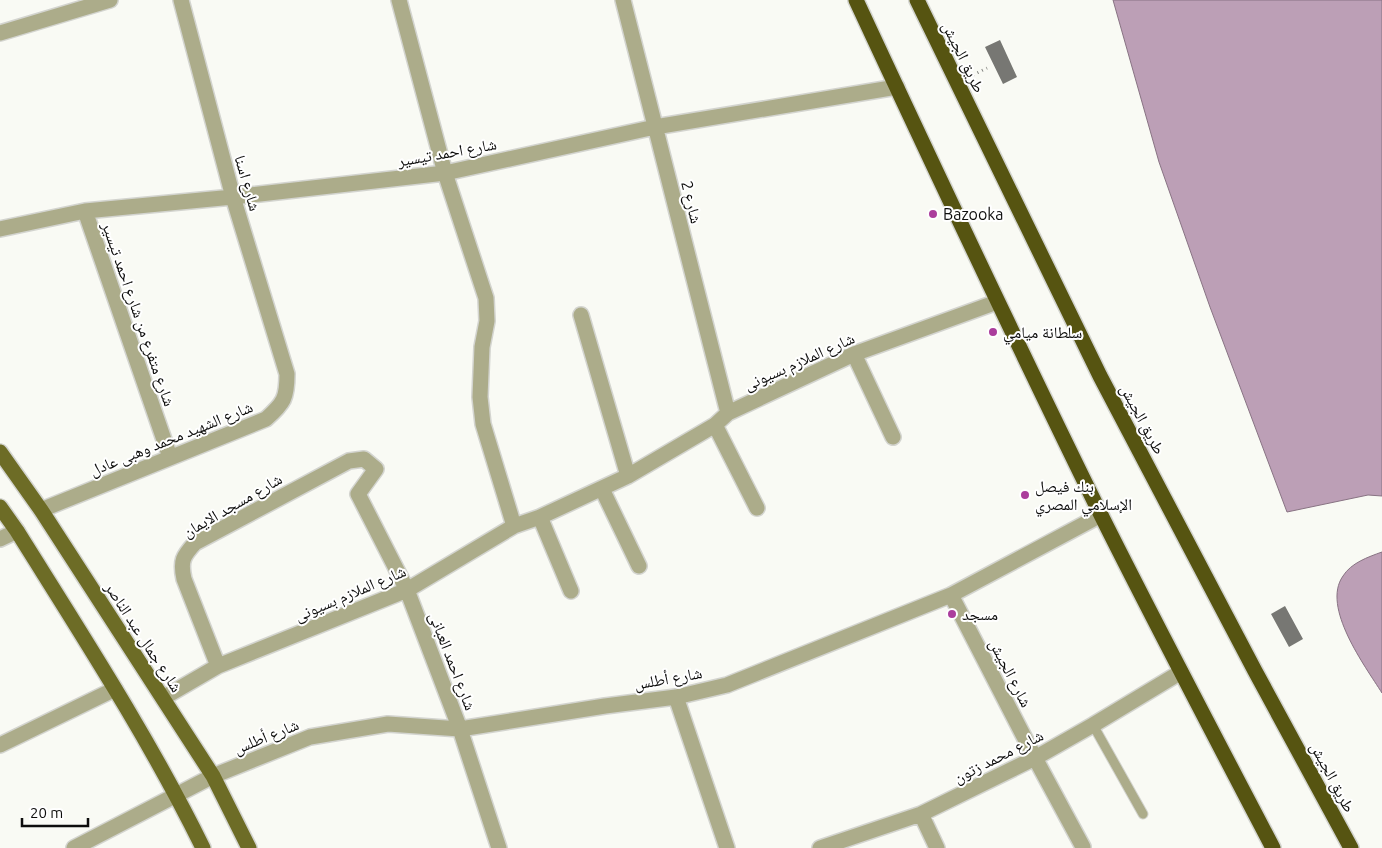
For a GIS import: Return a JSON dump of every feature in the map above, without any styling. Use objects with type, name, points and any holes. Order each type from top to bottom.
[{"type":"highway","points":[[856,0],[997,302],[1181,672],[1274,848]]},
{"type":"highway","name":"طريق الجيش","points":[[917,0],[1100,376],[1350,848]]},
{"type":"main road","name":"شارع جمال عبد الناصر","points":[[0,452],[40,510],[213,776],[249,848]]},
{"type":"main road","points":[[0,507],[17,531],[115,689],[176,794],[203,848]]},
{"type":"street","points":[[0,33],[110,0]]},
{"type":"street","name":"شارع اسنا","points":[[181,0],[234,197],[286,374]]},
{"type":"street","points":[[399,0],[445,173],[486,298],[487,321],[482,356],[480,397],[483,424],[514,526]]},
{"type":"street","name":"شارع 2","points":[[623,0],[728,413]]},
{"type":"street","name":"شارع احمد تيسير","points":[[0,229],[85,211],[234,197],[445,173],[655,127],[897,87]]},
{"type":"street","name":"شارع متفرع من شارع احمد تيسير","points":[[85,211],[170,457]]},
{"type":"street","name":"شارع الملازم بسيونى","points":[[163,698],[218,666],[407,590],[514,526],[540,518],[628,476],[715,425],[728,413],[854,354],[997,302]]},
{"type":"street","points":[[581,316],[628,476]]},
{"type":"street","points":[[854,354],[893,437]]},
{"type":"street","name":"شارع الشهيد محمد وهبى عادل","points":[[40,510],[266,419],[278,408],[287,392],[286,374]]},
{"type":"street","points":[[715,425],[757,508]]},
{"type":"street","name":"شارع مسجد الايمان","points":[[218,666],[184,579],[181,566],[185,553],[196,543],[348,461],[364,459],[376,468],[358,494]]},
{"type":"street","points":[[602,489],[640,566]]},
{"type":"street","name":"شارع احمد العبانى","points":[[358,494],[407,590],[460,729],[499,848]]},
{"type":"street","name":"شارع أطلس","points":[[74,848],[213,776],[310,737],[388,724],[460,729],[605,706],[676,697],[727,685],[951,595],[1102,515]]},
{"type":"street","points":[[540,518],[571,591]]},
{"type":"street","points":[[0,539],[17,531]]},
{"type":"street","name":"شارع الجيش","points":[[951,595],[1035,758],[1083,846]]},
{"type":"street","name":"شارع محمد زتون","points":[[820,848],[922,814],[1035,758],[1181,672]]},
{"type":"street","points":[[0,745],[115,689]]},
{"type":"street","points":[[676,697],[727,848]]},
{"type":"street","points":[[922,814],[937,848]]},
{"type":"lane","points":[[1093,725],[1143,814]]},
{"type":"shaded area","points":[[1113,0],[1382,0],[1382,496],[1368,495],[1287,512],[1210,307],[1159,162]]},
{"type":"shaded area","points":[[1382,552],[1382,693],[1356,652],[1341,620],[1337,604],[1338,589],[1346,571],[1360,561]]},
{"type":"building","points":[[1000,40],[1017,77],[1003,84],[985,47]]},
{"type":"building","points":[[1285,606],[1303,639],[1289,647],[1271,614]]},
{"type":"place","name":"Bazooka","points":[[933,214]]},
{"type":"place","name":"سلطانة ميامي","points":[[993,332]]},
{"type":"place","name":"بنك فيصل الإسلامي المصري","points":[[1025,495]]},
{"type":"place","name":"مسجد","points":[[952,614]]}]
